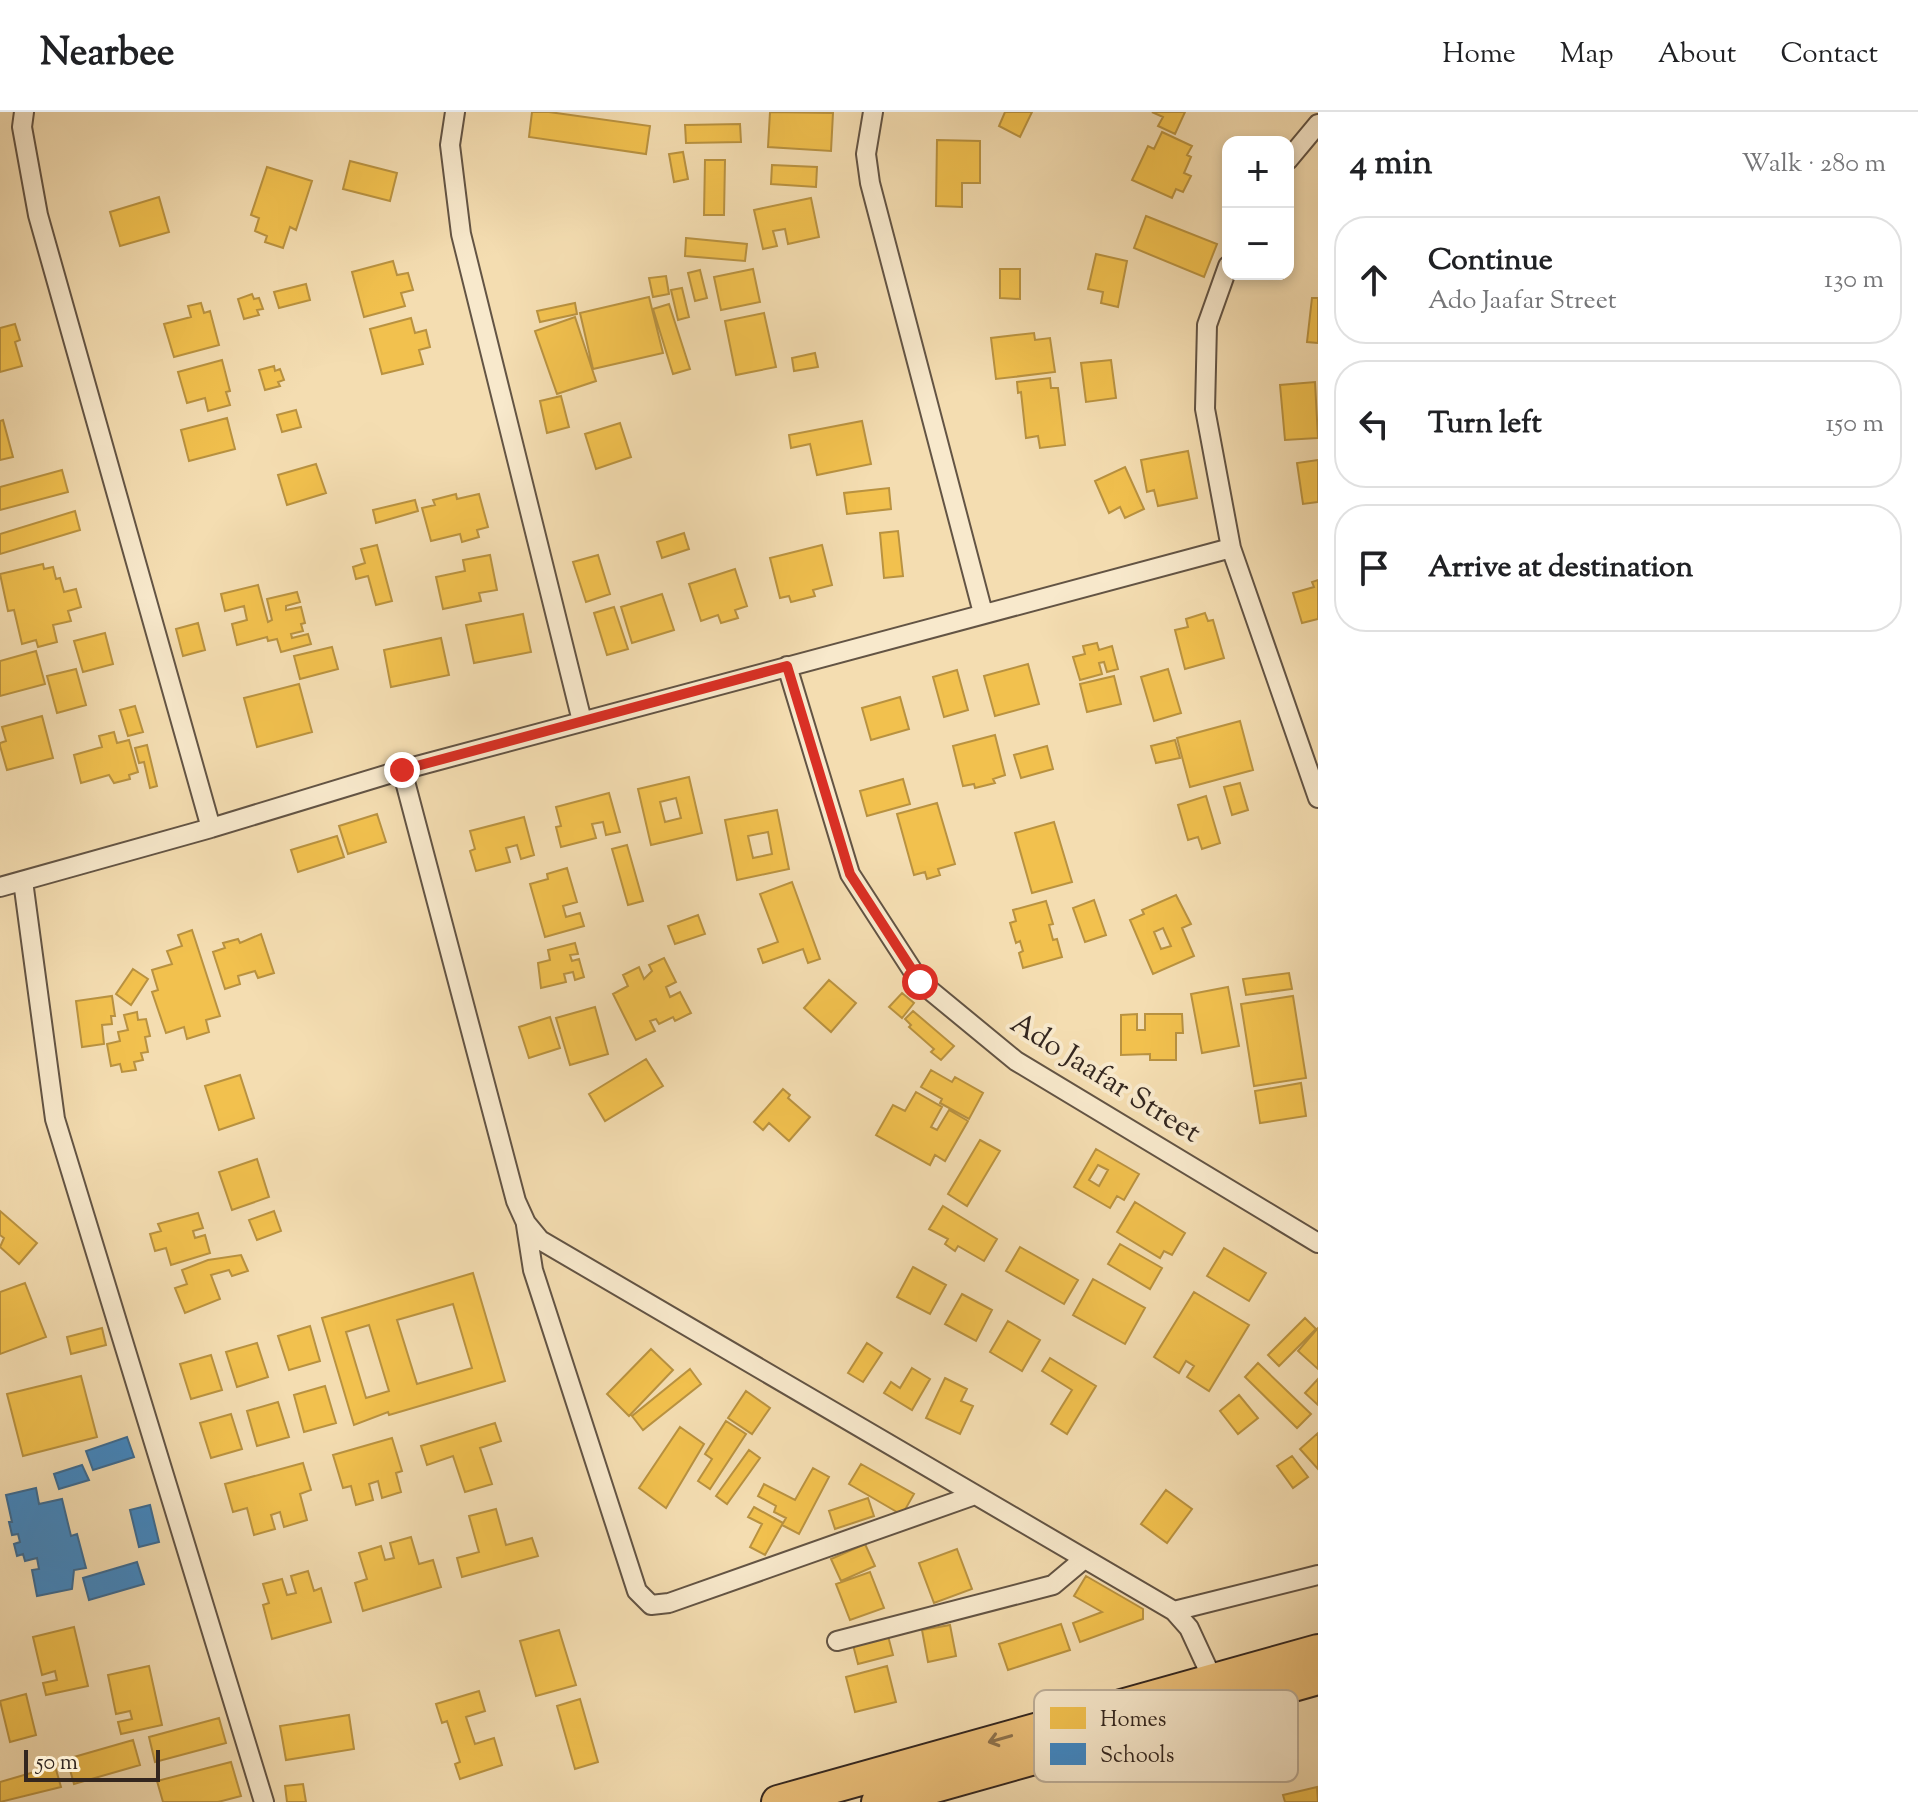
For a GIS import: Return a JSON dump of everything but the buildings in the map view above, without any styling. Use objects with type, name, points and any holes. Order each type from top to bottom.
[{"type":"highway","points":[[1177,1690],[1318,1651]]},
{"type":"highway","points":[[1275,1690],[1318,1678]]},
{"type":"highway","points":[[778,1802],[1034,1730]]},
{"type":"highway","points":[[878,1802],[1034,1758]]},
{"type":"street","points":[[24,112],[22,127],[38,215],[211,828]]},
{"type":"street","points":[[455,112],[450,145],[461,234],[582,721]]},
{"type":"street","points":[[873,112],[866,154],[870,183],[983,613]]},
{"type":"street","points":[[1294,153],[1318,124]]},
{"type":"street","points":[[1223,280],[1207,325],[1205,409],[1231,548],[1318,798]]},
{"type":"street","points":[[0,887],[402,770],[1231,548]]},
{"type":"street","name":"Ado Jaafar Street","points":[[787,666],[850,874],[920,982],[1016,1061],[1318,1243]]},
{"type":"street","points":[[402,770],[516,1201],[526,1223],[540,1240],[1174,1611],[1189,1628],[1213,1680]]},
{"type":"street","points":[[23,881],[55,1119],[264,1802]]},
{"type":"street","points":[[526,1223],[533,1270],[637,1591],[651,1605],[669,1603],[975,1495]]},
{"type":"street","points":[[837,1641],[1053,1585],[1084,1559]]},
{"type":"street","points":[[1174,1611],[1318,1575]]},
{"type":"route","points":[[402,770],[787,666],[850,874],[920,982]]}]
